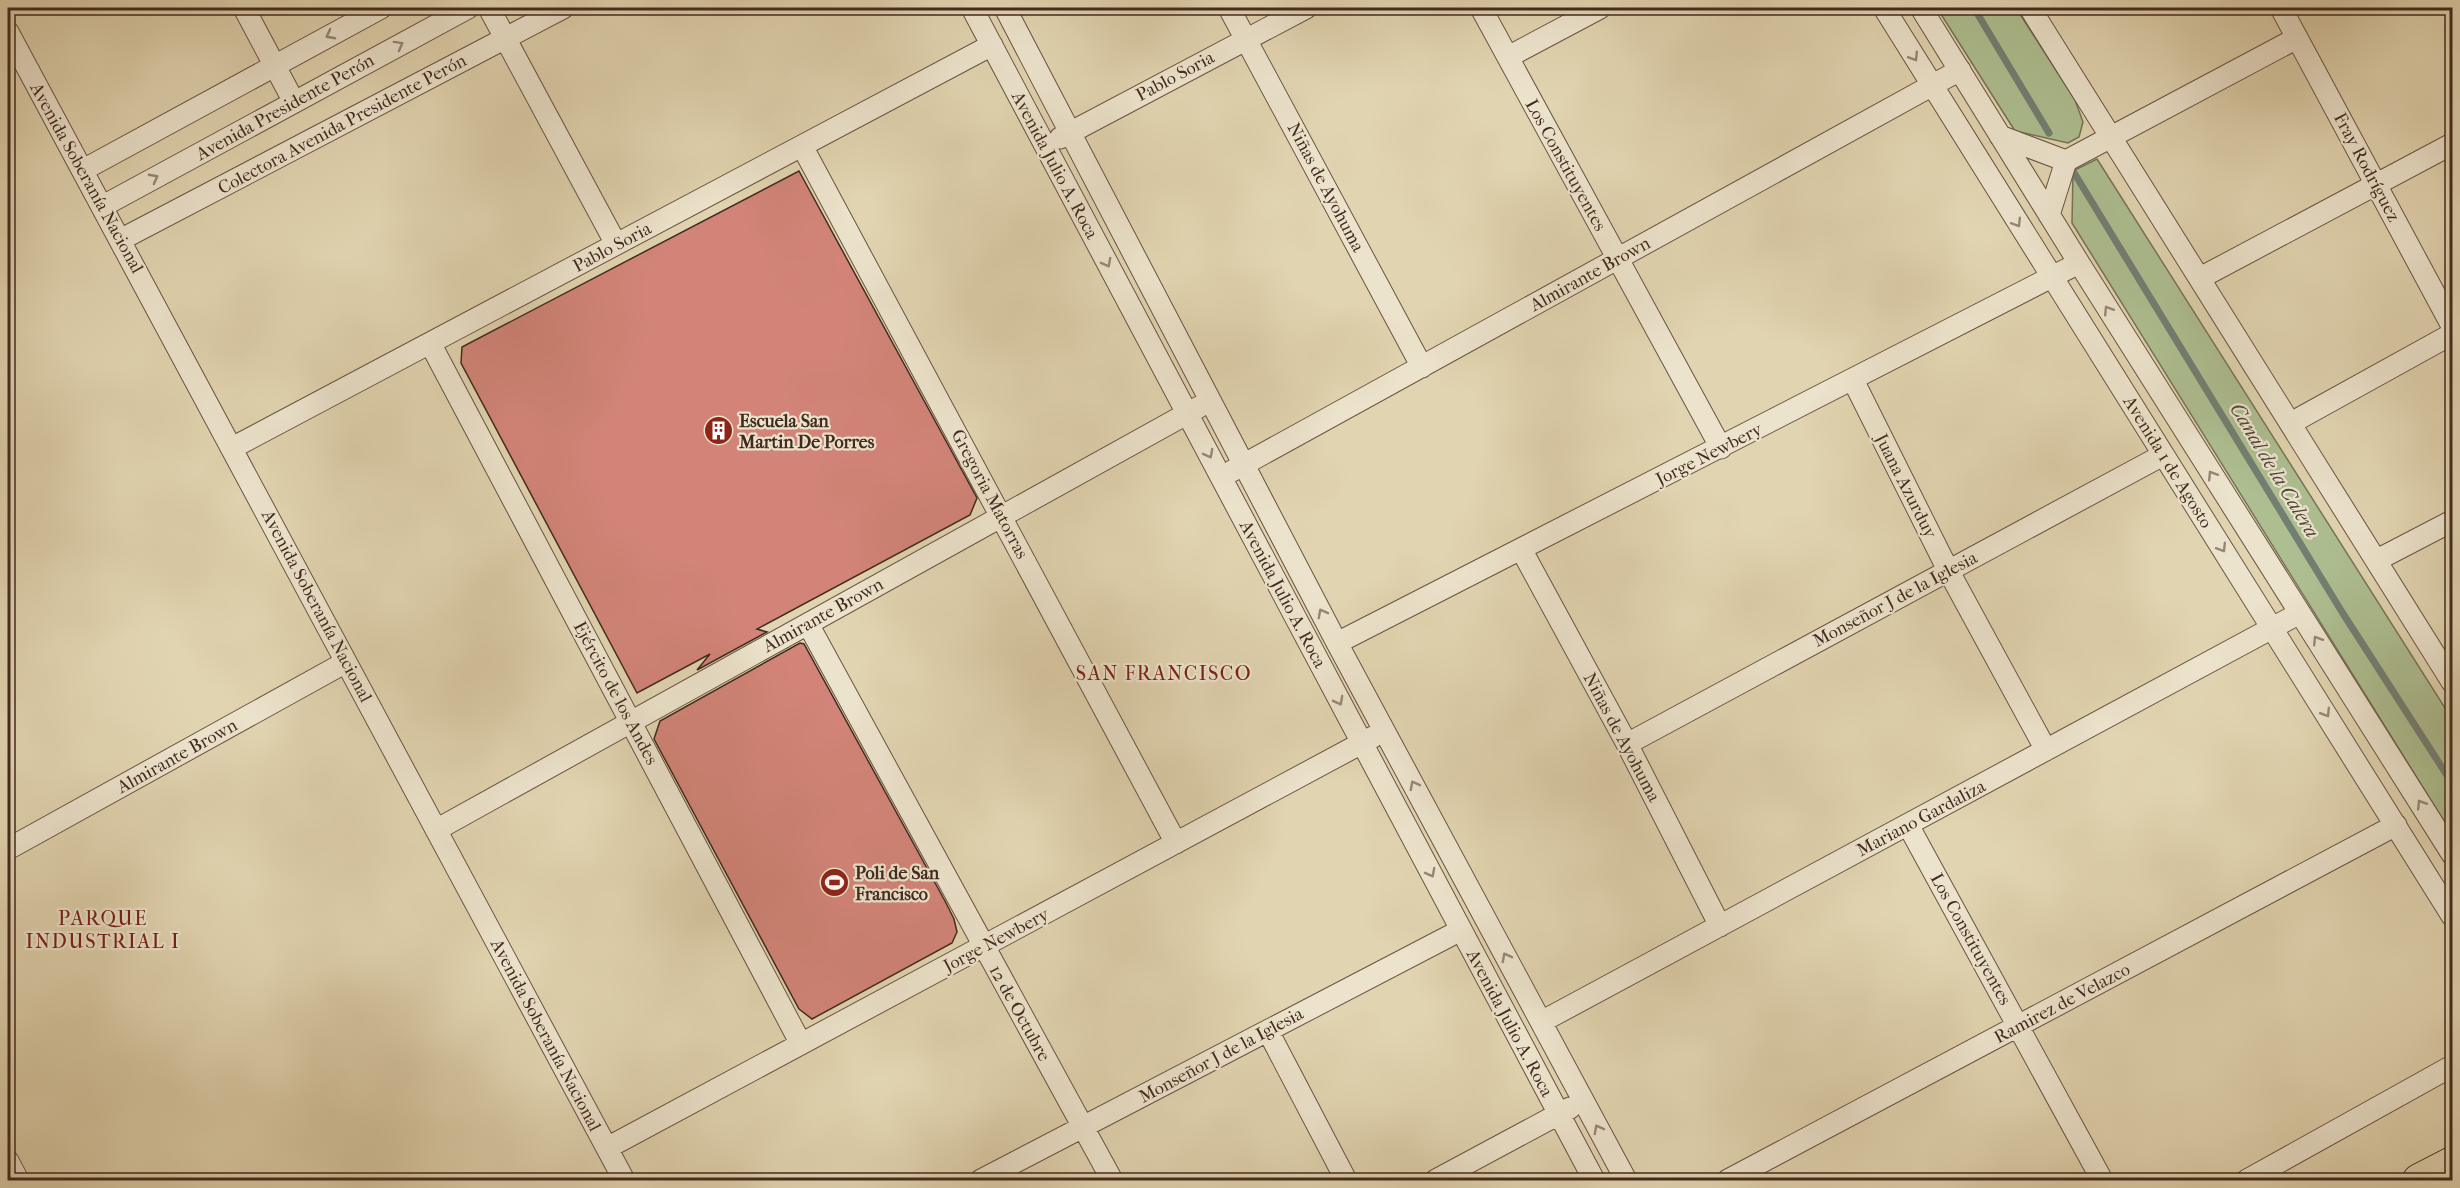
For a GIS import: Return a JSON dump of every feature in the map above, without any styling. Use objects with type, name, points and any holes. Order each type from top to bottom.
[{"type":"highway","points":[[2419,1180],[2452,1163]]},
{"type":"street","points":[[244,8],[294,102]]},
{"type":"street","points":[[83,170],[381,8]]},
{"type":"street","name":"Avenida Presidente Perón","points":[[103,206],[468,8]]},
{"type":"street","points":[[489,8],[616,244]]},
{"type":"street","name":"Colectora Avenida Presidente Perón","points":[[120,240],[563,8]]},
{"type":"street","name":"Avenida Julio A. Roca","points":[[972,8],[1594,1180]]},
{"type":"street","name":"Avenida Julio A. Roca","points":[[1005,8],[1337,643],[1626,1180]]},
{"type":"street","name":"Niñas de Ayohuma","points":[[1229,8],[1422,367]]},
{"type":"street","name":"Pablo Soria","points":[[1045,146],[1245,38],[1306,8]]},
{"type":"street","name":"Los Constituyentes","points":[[1481,8],[1721,448]]},
{"type":"street","points":[[1508,57],[1600,8]]},
{"type":"street","name":"Avenida 1 de Agosto","points":[[1884,8],[2452,916]]},
{"type":"street","name":"Avenida 1 de Agosto","points":[[1921,8],[2452,854]]},
{"type":"street","points":[[2030,8],[2452,682]]},
{"type":"street","name":"Fray Rodríguez","points":[[2281,8],[2452,326]]},
{"type":"street","points":[[2049,215],[2066,161],[2297,38]]},
{"type":"street","name":"Pablo Soria","points":[[232,448],[992,45]]},
{"type":"street","name":"Avenida Soberanía Nacional","points":[[11,46],[103,206],[624,1180]]},
{"type":"street","name":"Almirante Brown","points":[[1221,478],[1960,70]]},
{"type":"street","points":[[2000,136],[2066,161]]},
{"type":"street","points":[[2200,278],[2452,144]]},
{"type":"street","name":"Gregoria Matorras","points":[[802,146],[1176,843]]},
{"type":"street","name":"Jorge Newbery","points":[[1337,643],[2052,279],[2079,263]]},
{"type":"street","points":[[2290,423],[2452,334]]},
{"type":"street","name":"Ejército de los Andes","points":[[430,343],[801,1044]]},
{"type":"street","name":"Juana Azurduy","points":[[1853,380],[1948,570],[2046,750]]},
{"type":"street","name":"Almirante Brown","points":[[436,830],[1210,400]]},
{"type":"street","name":"Monseñor J de la Iglesia","points":[[1628,744],[2163,454]]},
{"type":"street","points":[[2376,560],[2452,521]]},
{"type":"street","name":"Niñas de Ayohuma","points":[[1521,549],[1628,744],[1720,926]]},
{"type":"street","name":"Mariano Gardaliza","points":[[1541,1022],[2300,613]]},
{"type":"street","name":"12 de Octubre","points":[[808,624],[1112,1180]]},
{"type":"street","name":"Almirante Brown","points":[[8,849],[346,662]]},
{"type":"street","name":"Jorge Newbery","points":[[607,1148],[1362,744],[1384,730]]},
{"type":"street","name":"Los Constituyentes","points":[[1908,825],[2102,1180]]},
{"type":"street","name":"Ramirez de Velazco","points":[[1728,1180],[2396,825]]},
{"type":"street","name":"Monseñor J de la Iglesia","points":[[981,1180],[1461,930]]},
{"type":"street","points":[[1268,1031],[1346,1180]]},
{"type":"street","points":[[2247,1180],[2452,1066]]},
{"type":"street","points":[[1436,1180],[1583,1101]]},
{"type":"street","points":[[8,1161],[18,1180]]},
{"type":"green space","points":[[1937,8],[2016,8],[2075,100],[2083,122],[2079,137],[2068,143],[2015,131]]},
{"type":"green space","points":[[2097,159],[2452,719],[2452,834],[2072,223],[2073,171]]},
{"type":"building","name":"Escuela San Martin De Porres","points":[[799,171],[977,498],[970,515],[757,629],[767,632],[697,670],[710,654],[637,693],[461,363],[462,347]]},
{"type":"building","name":"Poli de San Francisco","points":[[800,643],[804,644],[945,901],[954,919],[957,932],[952,943],[812,1019],[799,1009],[654,739],[660,721]]},
{"type":"waterway","name":"Canal de la Calera","points":[[1974,8],[2049,133]]},
{"type":"waterway","name":"Canal de la Calera","points":[[2073,171],[2342,612],[2452,783]]},
{"type":"place","name":"Escuela San Martin De Porres","points":[[718,431]]},
{"type":"place","name":"Poli de San Francisco","points":[[834,883]]},
{"type":"district","name":"SAN FRANCISCO","points":[[1164,673]]},
{"type":"district","name":"PARQUE INDUSTRIAL I","points":[[103,930]]}]
